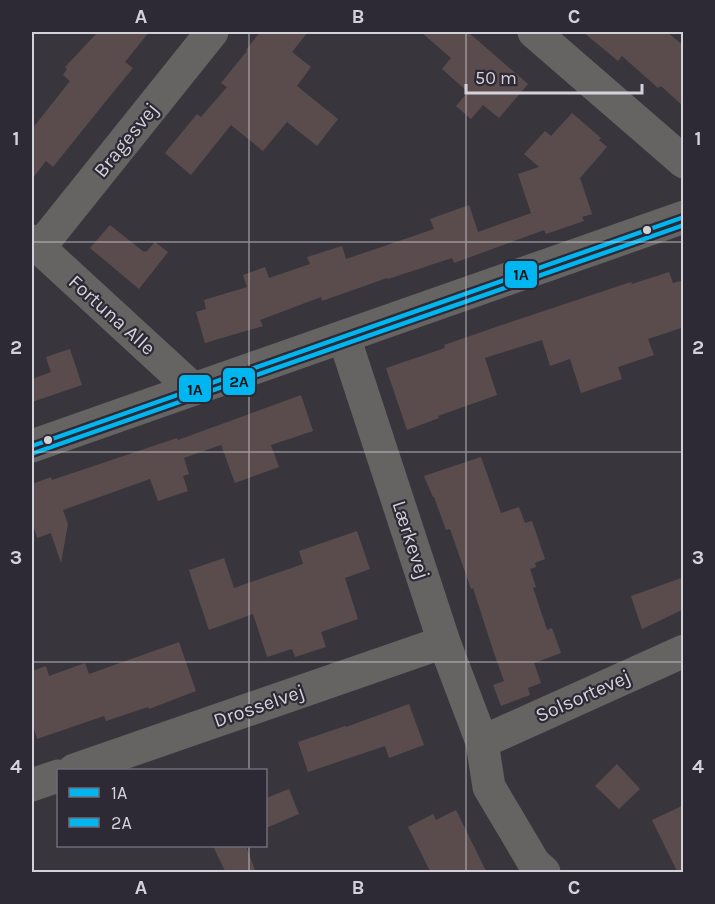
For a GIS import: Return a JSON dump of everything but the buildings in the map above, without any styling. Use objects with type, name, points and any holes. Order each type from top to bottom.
[{"type":"street","name":"Bragesvej","points":[[35,245],[212,32]]},
{"type":"street","points":[[534,32],[684,162]]},
{"type":"street","points":[[32,446],[684,217]]},
{"type":"street","name":"Fortuna Alle","points":[[35,245],[193,389]]},
{"type":"street","name":"Lærkevej","points":[[344,337],[444,642],[483,742],[489,787],[534,863],[544,873]]},
{"type":"street","name":"Drosselvej","points":[[80,769],[444,642]]},
{"type":"street","name":"Solsortevej","points":[[483,742],[684,651]]},
{"type":"street","points":[[32,785],[57,776]]},
{"type":"transit line","name":"1A","points":[[32,446],[684,217]]},
{"type":"transit line","name":"2A","points":[[34,453],[684,225]]}]
